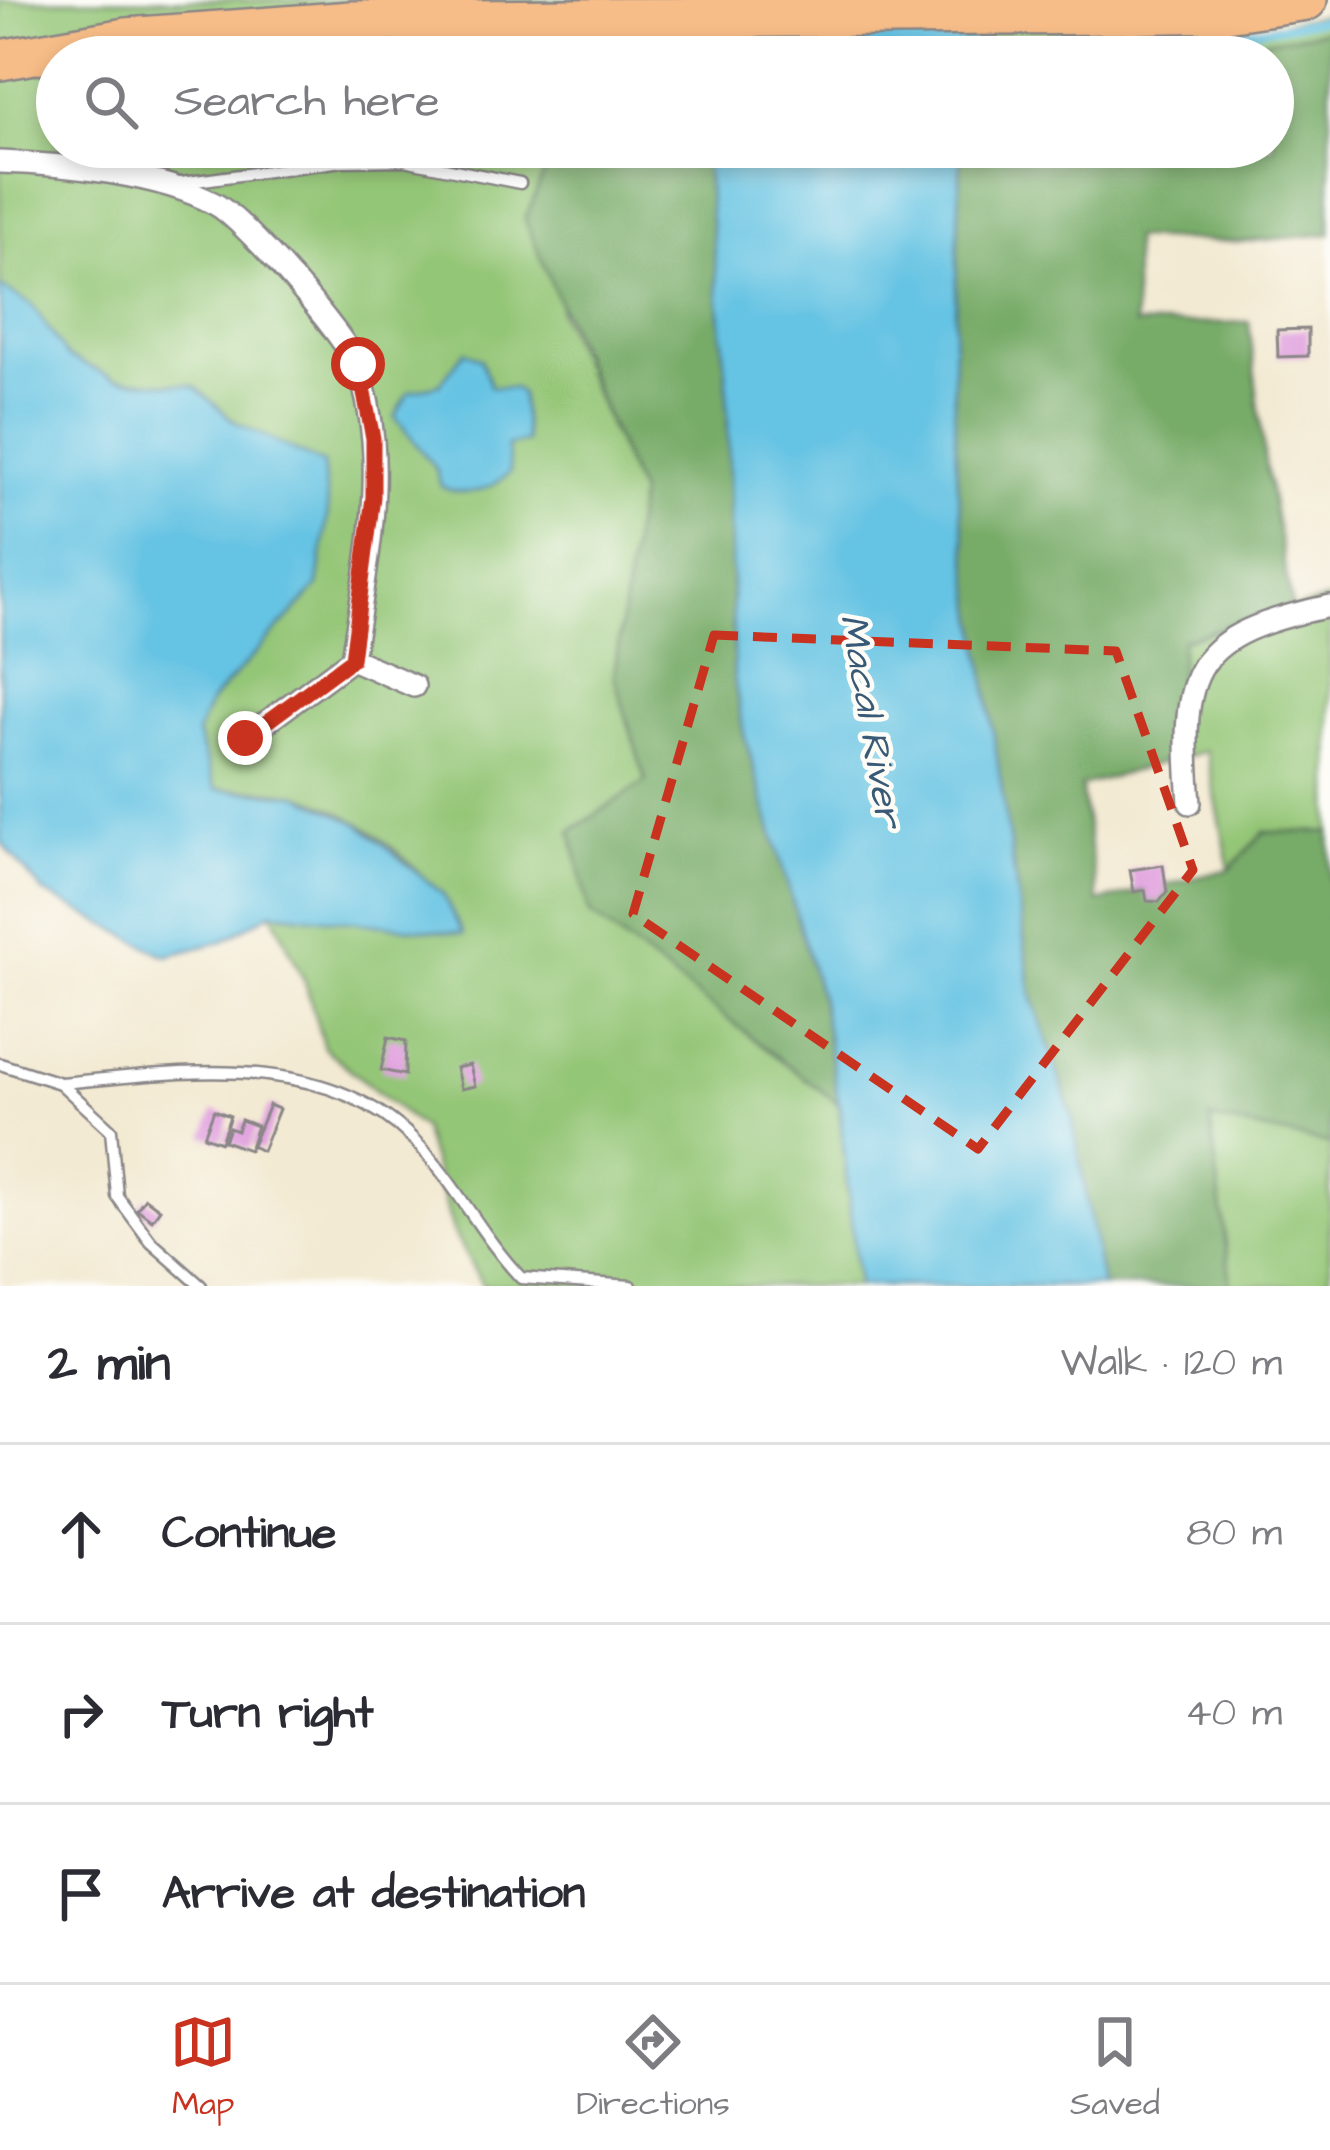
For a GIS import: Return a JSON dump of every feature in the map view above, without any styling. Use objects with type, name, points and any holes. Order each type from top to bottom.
[{"type":"highway","points":[[150,36],[351,21],[1226,12],[1307,0]]},
{"type":"highway","points":[[0,60],[36,54]]},
{"type":"street","points":[[0,162],[36,164]]},
{"type":"street","points":[[68,168],[160,185],[215,204],[256,237],[358,364],[373,438],[373,497],[352,659],[245,738]]},
{"type":"street","points":[[1190,803],[1187,702],[1212,654],[1235,633],[1262,621],[1330,606]]},
{"type":"street","points":[[352,659],[414,686]]},
{"type":"lane","points":[[160,185],[288,168]]},
{"type":"lane","points":[[444,168],[520,183]]},
{"type":"lane","points":[[0,1064],[60,1083],[173,1073],[268,1073],[367,1102],[412,1138],[460,1194],[488,1244],[520,1278],[631,1286]]},
{"type":"lane","points":[[60,1083],[111,1130],[117,1196],[151,1242],[201,1286]]},
{"type":"highlighted area","points":[[714,635],[1116,651],[1193,870],[978,1149],[633,914]]},
{"type":"green space","points":[[0,0],[700,0],[699,36],[36,36],[36,168],[555,168],[560,314],[639,494],[614,676],[646,781],[589,912],[839,1104],[858,1286],[483,1286],[454,1234],[422,1128],[324,1048],[305,982],[272,912],[462,932],[415,868],[349,817],[290,793],[215,789],[197,733],[210,702],[318,586],[323,464],[235,422],[194,386],[116,379],[67,357],[32,305],[0,286]]},
{"type":"green space","points":[[968,0],[1122,34],[1252,29],[1330,14],[1330,30],[1294,36],[966,36]]},
{"type":"green space","points":[[1330,30],[1330,234],[1240,242],[1133,238],[1135,325],[1249,322],[1265,463],[1292,606],[1182,640],[1172,760],[1081,786],[1098,902],[1230,869],[1264,832],[1330,832],[1330,1144],[1210,1119],[1231,1286],[1102,1286],[1072,1116],[1032,995],[957,486],[953,372],[960,168],[1294,168],[1294,36]]},
{"type":"green space","points":[[546,168],[706,168],[727,384],[734,679],[744,734],[821,1000],[839,1104],[589,913],[571,831],[646,781],[614,676],[639,494],[525,220]]},
{"type":"green space","points":[[1330,599],[1330,832],[1264,832],[1230,869],[1206,751],[1172,760],[1181,640]]},
{"type":"green space","points":[[1210,1118],[1330,1144],[1330,1286],[1231,1286]]},
{"type":"water","points":[[700,0],[968,0],[966,36],[699,36]]},
{"type":"water","name":"Macal River","points":[[706,168],[960,168],[953,372],[957,486],[1032,995],[1072,1116],[1102,1286],[858,1286],[839,1104],[821,1000],[744,734],[734,679],[727,384]]},
{"type":"water","points":[[0,286],[32,305],[68,357],[116,379],[194,386],[235,422],[323,464],[328,511],[318,586],[210,702],[197,734],[215,789],[298,795],[359,824],[442,893],[463,934],[272,912],[221,942],[166,956],[43,892],[0,841]]},
{"type":"water","points":[[465,351],[481,359],[491,387],[514,388],[521,394],[526,442],[507,446],[510,472],[487,488],[469,492],[441,486],[436,469],[395,417],[409,392],[440,384]]},
{"type":"building","points":[[1308,329],[1308,356],[1278,357],[1277,330]]},
{"type":"building","points":[[1163,865],[1167,892],[1159,902],[1147,901],[1145,890],[1134,892],[1130,870]]},
{"type":"building","points":[[388,1037],[406,1041],[405,1075],[381,1070]]},
{"type":"building","points":[[470,1065],[475,1086],[461,1089],[456,1068]]},
{"type":"building","points":[[269,1105],[279,1109],[262,1151],[252,1146]]},
{"type":"building","points":[[214,1110],[230,1116],[221,1142],[204,1136]]},
{"type":"building","points":[[241,1120],[257,1126],[249,1150],[224,1141],[229,1128],[237,1131]]},
{"type":"building","points":[[145,1198],[160,1209],[152,1220],[137,1209]]},
{"type":"waterway","points":[[1221,36],[1330,19]]},
{"type":"route","points":[[245,738],[352,659],[373,497],[373,438],[358,364]]}]
